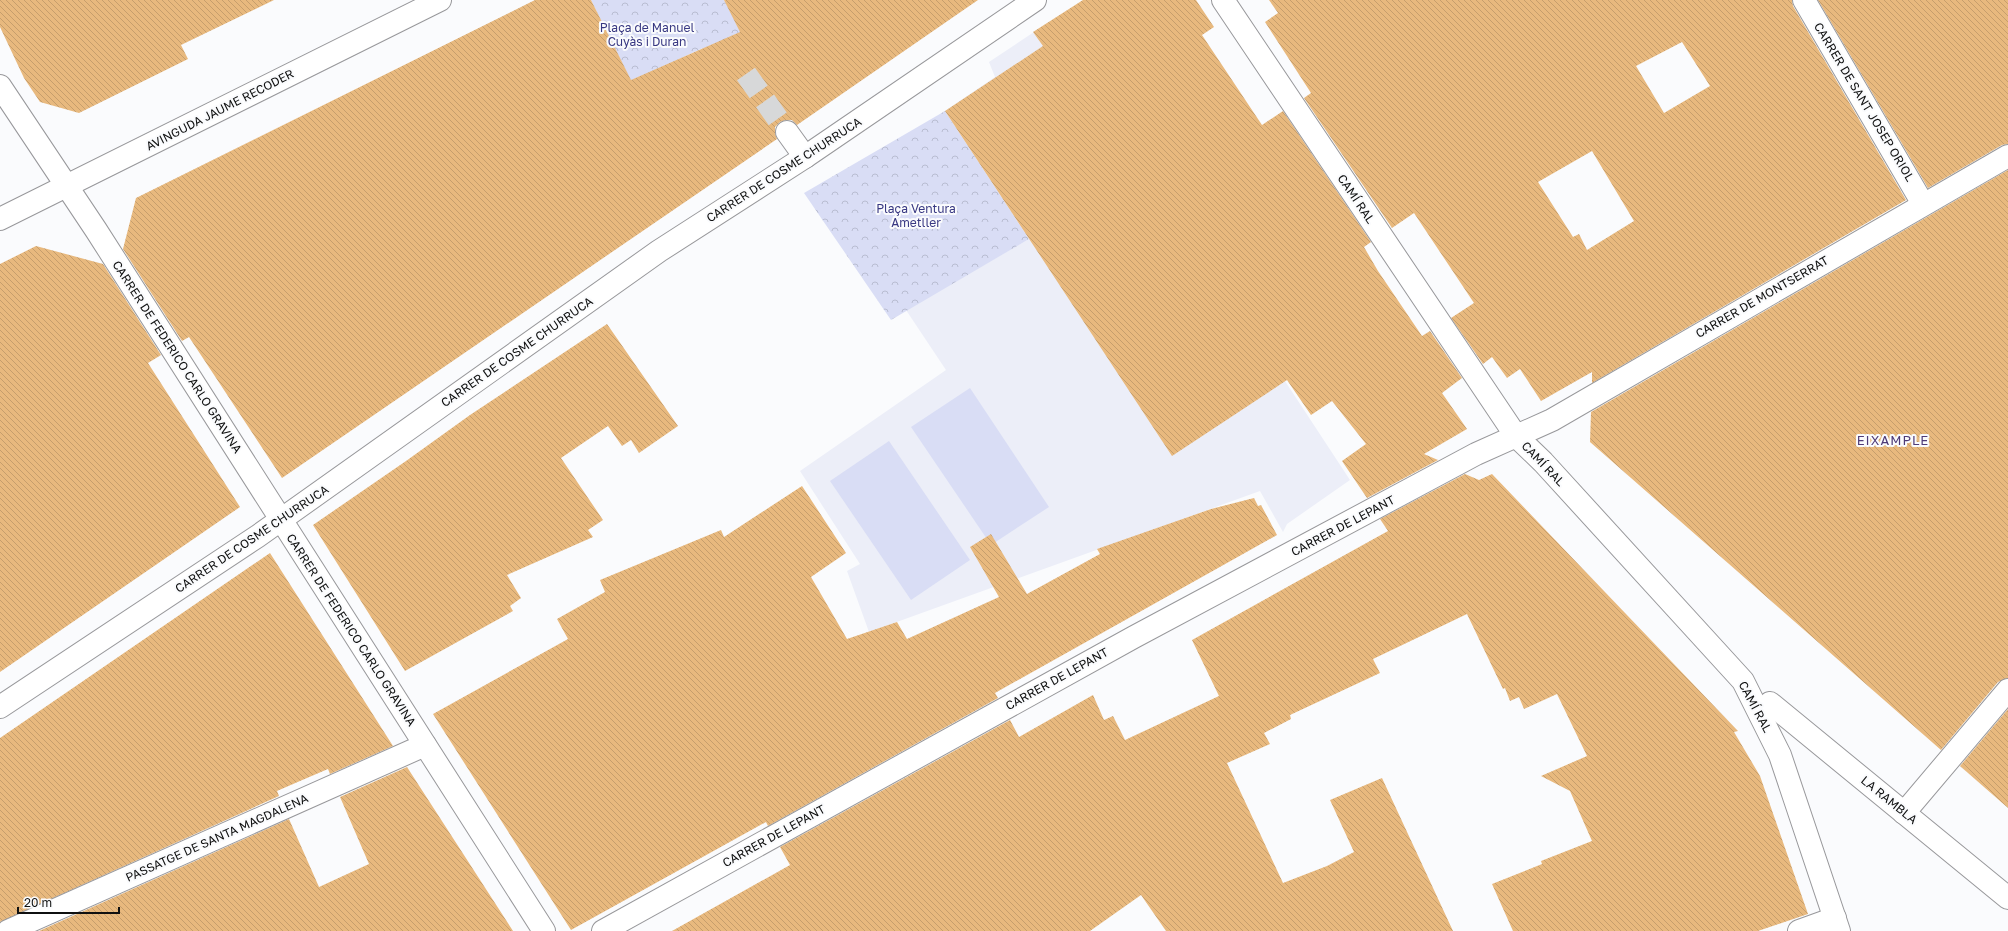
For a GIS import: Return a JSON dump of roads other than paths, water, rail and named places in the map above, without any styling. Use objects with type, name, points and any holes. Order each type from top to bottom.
[{"type":"street","name":"AVINGUDA JAUME RECODER","points":[[0,220],[440,0]]},
{"type":"street","name":"CARRER DE COSME CHURRUCA","points":[[0,708],[281,520],[659,251],[805,157],[1035,0]]},
{"type":"street","name":"CAMÍ RAL","points":[[1223,0],[1516,436],[1543,462],[1743,681],[1780,755],[1837,924]]},
{"type":"street","name":"CARRER DE SANT JOSEP ORIOL","points":[[1804,0],[1923,204]]},
{"type":"street","name":"CARRER DE FEDERICO CARLO GRAVINA","points":[[0,86],[67,187],[544,931]]},
{"type":"street","points":[[787,132],[805,157]]},
{"type":"street","name":"CARRER DE MONTSERRAT","points":[[1516,436],[1552,420],[2008,156]]},
{"type":"street","name":"CARRER DE LEPANT","points":[[604,931],[1134,637],[1476,454],[1516,436]]},
{"type":"street","points":[[1904,813],[2008,690]]},
{"type":"street","name":"LA RAMBLA","points":[[1770,703],[2008,898]]},
{"type":"street","name":"PASSATGE DE SANTA MAGDALENA","points":[[8,931],[425,745]]},
{"type":"street","points":[[1798,931],[1837,924]]},
{"type":"tunnel","points":[[746,74],[787,132]]},
{"type":"district","name":"EIXAMPLE","points":[[1893,440]]},
{"type":"park label","name":"Plaça de Manuel Cuyàs i Duran","points":[[647,35]]},
{"type":"park label","name":"Plaça Ventura Ametller","points":[[916,216]]}]
